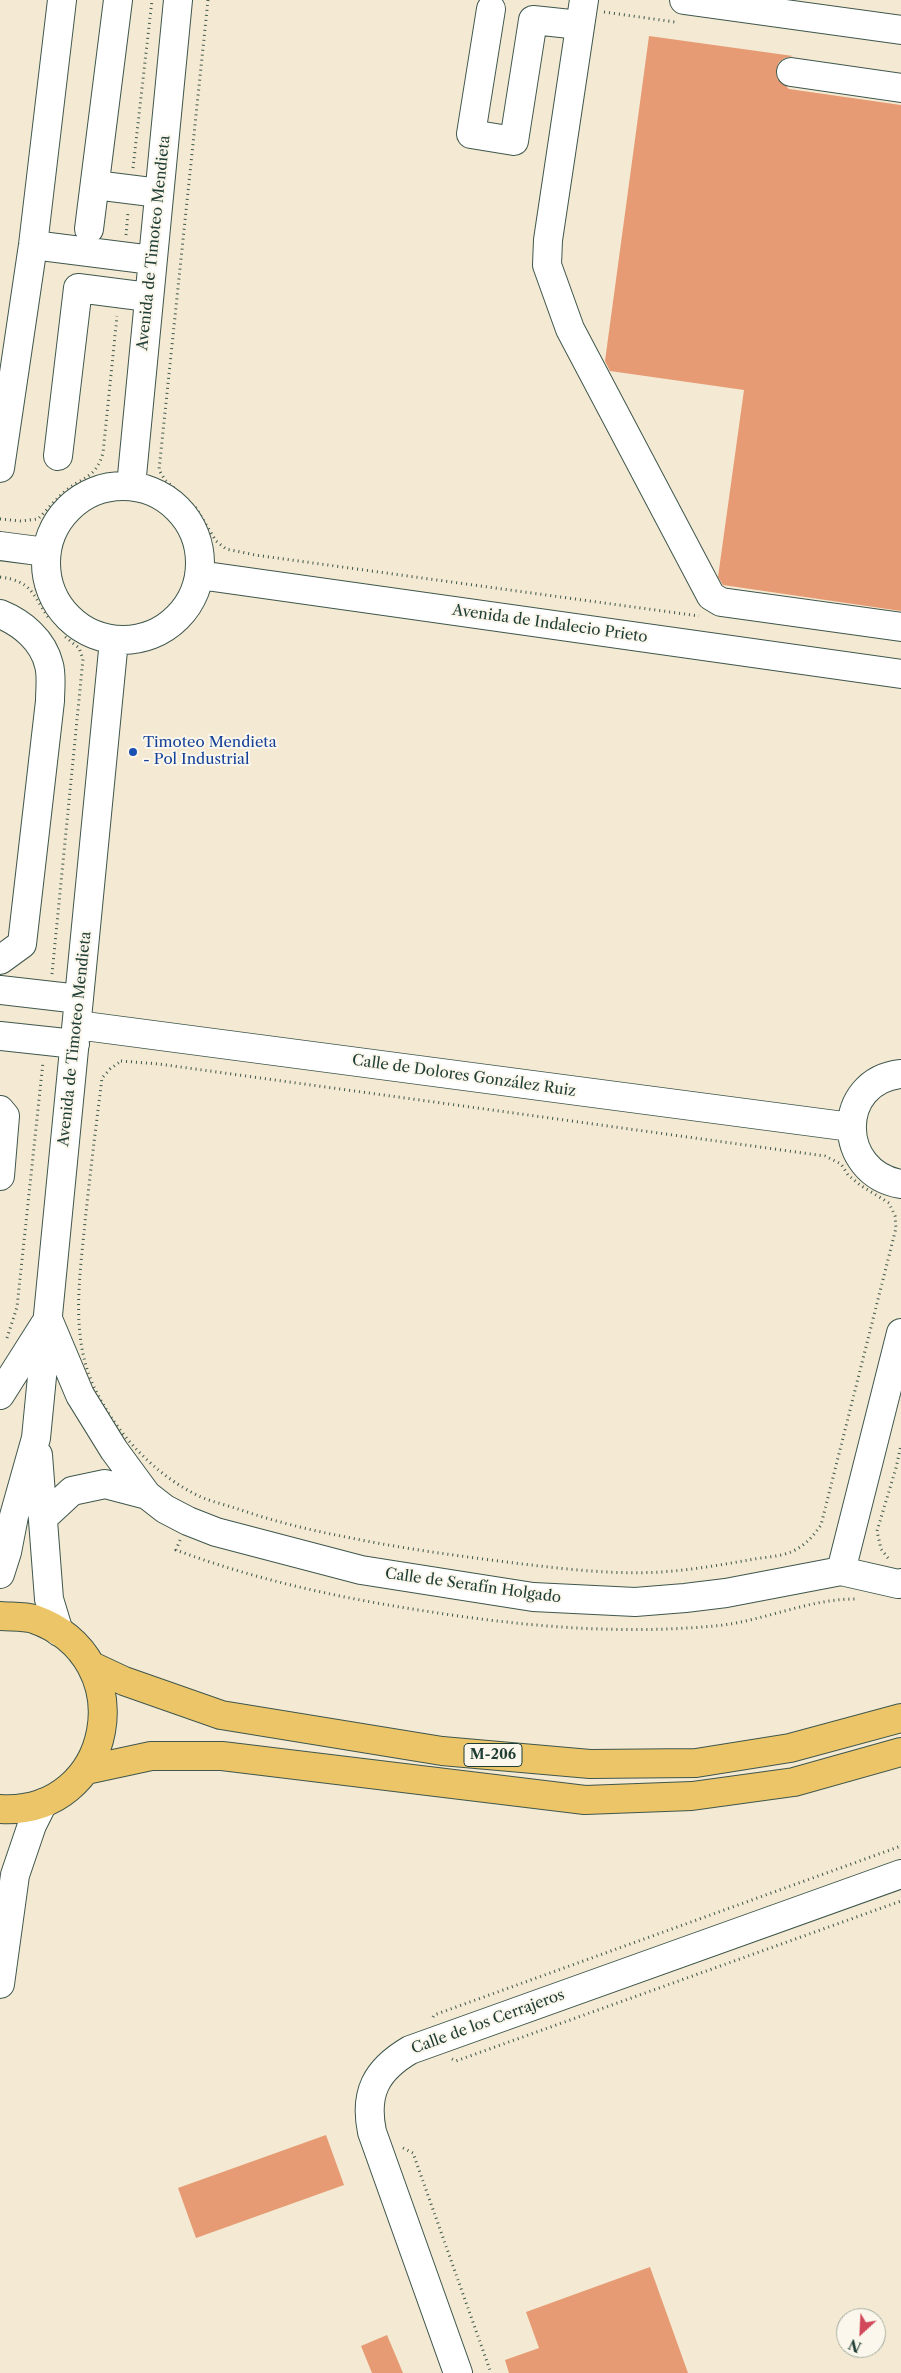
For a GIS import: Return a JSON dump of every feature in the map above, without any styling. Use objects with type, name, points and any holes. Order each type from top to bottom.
[{"type":"main road","points":[[0,1616],[33,1619],[59,1632],[78,1645],[92,1666],[104,1700],[101,1737],[86,1770],[67,1789],[43,1803],[14,1810],[0,1809]]},
{"type":"main road","name":"M-206","points":[[92,1666],[124,1681],[221,1715],[442,1751],[590,1764],[705,1762],[790,1748],[901,1718]]},
{"type":"main road","name":"M-206","points":[[86,1770],[151,1756],[222,1756],[585,1800],[692,1796],[794,1782],[901,1752]]},
{"type":"street","points":[[0,468],[33,245],[62,0]]},
{"type":"street","points":[[89,229],[118,0]]},
{"type":"street","name":"Avenida de Timoteo Mendieta","points":[[131,486],[178,0]]},
{"type":"street","points":[[684,0],[901,30]]},
{"type":"street","points":[[491,9],[471,134],[514,141],[533,20],[582,12],[548,240],[547,265],[570,329],[711,596],[721,602],[901,626]]},
{"type":"street","points":[[791,72],[901,88]]},
{"type":"street","points":[[95,185],[159,193]]},
{"type":"street","points":[[33,245],[152,260]]},
{"type":"street","points":[[58,456],[78,288],[148,297]]},
{"type":"street","points":[[111,486],[131,486],[151,491],[169,501],[184,516],[194,534],[200,554],[199,575],[194,594],[189,603],[170,625],[153,634],[134,640],[114,640],[97,636],[81,628],[67,617],[56,603],[49,587],[45,570],[46,552],[51,533],[61,516],[75,502],[92,492],[111,486]]},
{"type":"street","points":[[0,546],[46,552]]},
{"type":"street","name":"Avenida de Indalecio Prieto","points":[[199,575],[901,674]]},
{"type":"street","points":[[0,614],[20,622],[39,643],[49,665],[50,700],[22,944],[0,960]]},
{"type":"street","name":"Avenida de Timoteo Mendieta","points":[[59,1632],[49,1599],[44,1516],[36,1438],[114,640]]},
{"type":"street","points":[[0,990],[50,996],[77,1023],[45,1041],[0,1036]]},
{"type":"street","name":"Calle de Dolores González Ruiz","points":[[77,1023],[851,1127]]},
{"type":"street","points":[[901,1074],[891,1075],[875,1082],[862,1094],[854,1110],[851,1127],[854,1147],[864,1165],[880,1178],[901,1184]]},
{"type":"street","points":[[0,1110],[5,1116],[0,1176]]},
{"type":"street","points":[[0,1395],[48,1319]]},
{"type":"street","name":"Calle de Serafín Holgado","points":[[48,1319],[80,1395],[114,1450],[147,1495],[165,1509],[216,1532],[361,1570],[533,1597],[635,1602],[685,1598],[726,1593],[841,1570]]},
{"type":"street","points":[[897,1573],[898,1584],[841,1570],[901,1333]]},
{"type":"street","name":"Avenida de Timoteo Mendieta","points":[[0,1574],[8,1552],[7,1506],[36,1438]]},
{"type":"street","name":"Calle de Serafín Holgado","points":[[44,1516],[72,1491],[105,1484],[147,1495]]},
{"type":"street","points":[[0,1984],[15,1875],[32,1825],[43,1803]]},
{"type":"street","name":"Calle de los Cerrajeros","points":[[458,2373],[372,2132],[368,2114],[370,2095],[378,2077],[392,2060],[410,2050],[901,1874]]},
{"type":"path","points":[[208,0],[160,470],[165,480],[196,508],[216,541],[226,549],[255,555],[705,617]]},
{"type":"path","points":[[0,577],[14,579],[26,584],[50,620]]},
{"type":"path","points":[[50,996],[83,659],[79,648],[59,630]]},
{"type":"path","points":[[6,1340],[17,1307],[45,1041]]},
{"type":"path","points":[[122,1062],[159,1064],[825,1156],[841,1164],[848,1175],[860,1185],[889,1203],[896,1216],[894,1237],[821,1525],[812,1539],[792,1552],[719,1565],[661,1572],[604,1572],[541,1566],[442,1554],[368,1542],[252,1514],[200,1496],[159,1470],[135,1448],[115,1422],[94,1386],[85,1358],[78,1300],[91,1160],[102,1078],[110,1068],[122,1062]]},
{"type":"path","points":[[897,1573],[881,1549],[877,1532],[901,1445]]},
{"type":"path","points":[[432,2022],[434,2015],[901,1846]]},
{"type":"path","points":[[447,2056],[456,2061],[901,1901]]},
{"type":"path","points":[[401,2147],[413,2153],[491,2373]]},
{"type":"building","points":[[649,36],[793,56],[779,62],[776,70],[777,78],[789,89],[901,105],[901,611],[723,585],[718,577],[744,390],[610,371],[605,361]]},
{"type":"building","points":[[326,2135],[344,2185],[196,2238],[178,2188]]},
{"type":"building","points":[[650,2267],[688,2373],[509,2373],[505,2360],[539,2348],[526,2312]]},
{"type":"building","points":[[387,2335],[403,2373],[372,2373],[361,2346]]},
{"type":"place","name":"Timoteo Mendieta - Pol Industrial","points":[[133,752]]}]
